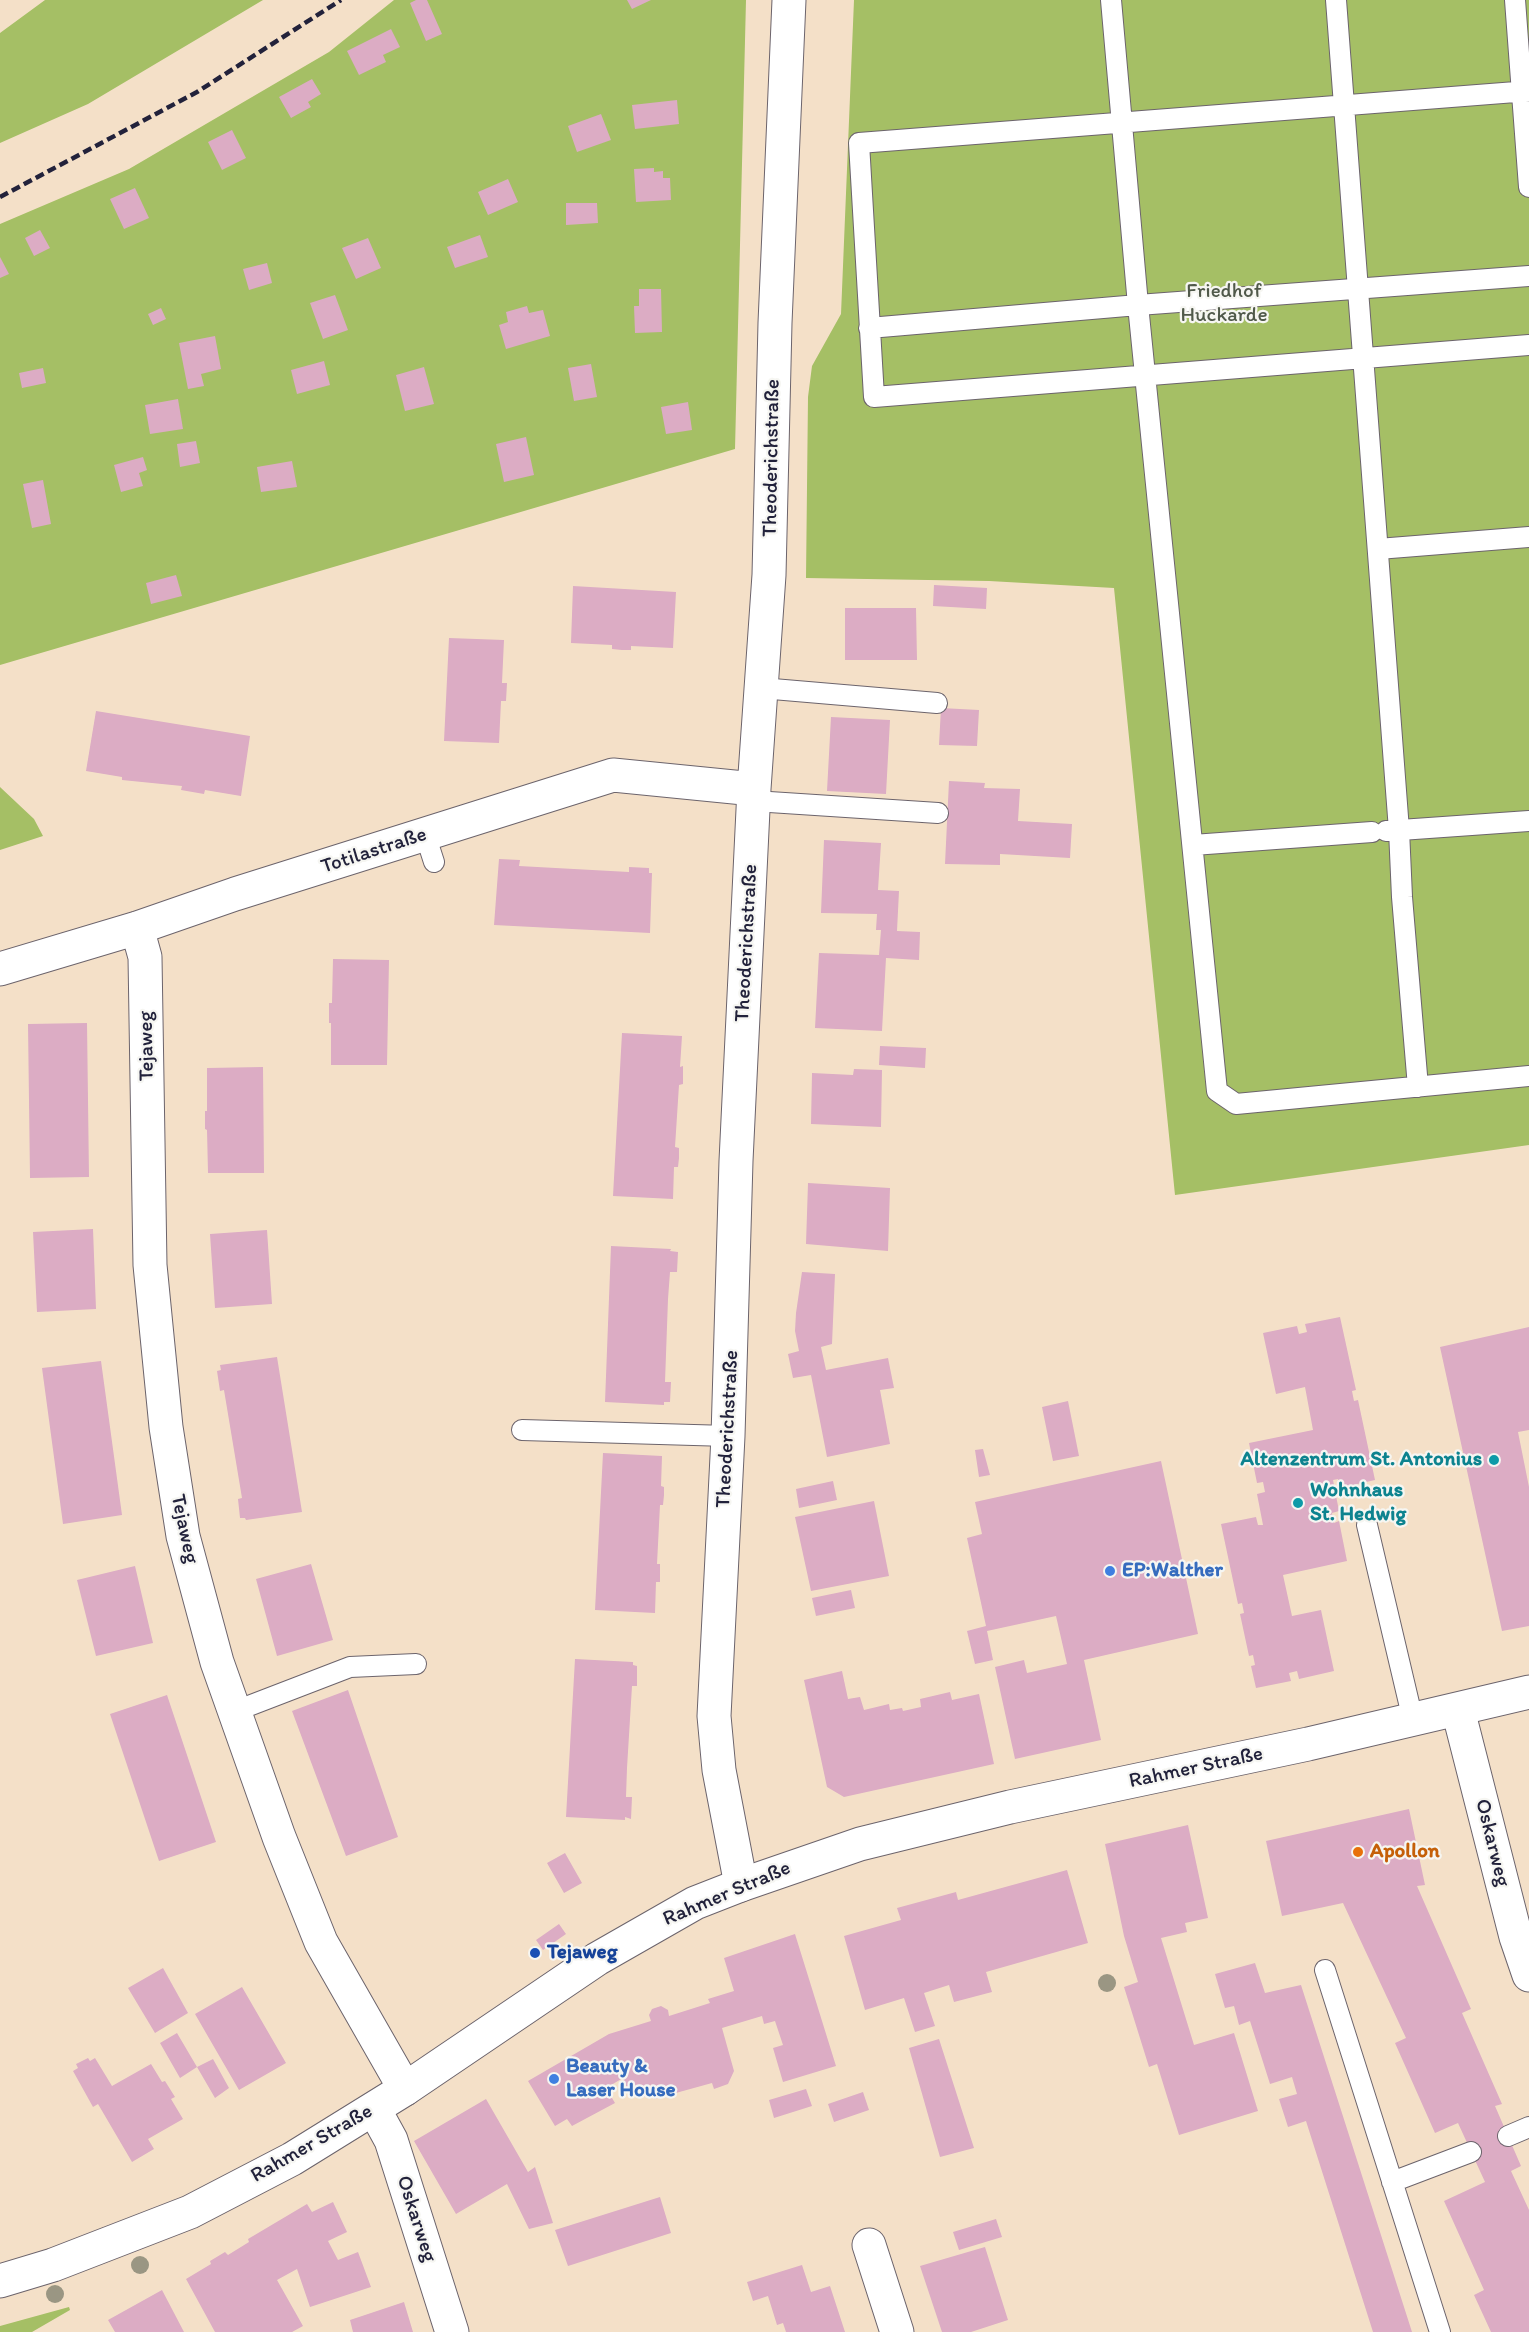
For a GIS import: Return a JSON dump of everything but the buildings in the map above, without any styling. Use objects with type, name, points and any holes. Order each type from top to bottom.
[{"type":"street","name":"Theoderichstraße","points":[[741,1885],[719,1770],[714,1716],[728,1436],[736,1161],[754,795],[769,575],[775,323],[789,0]]},
{"type":"street","name":"Totilastraße","points":[[0,969],[137,928],[235,894],[430,848],[613,775],[754,795]]},
{"type":"street","name":"Tejaweg","points":[[137,928],[145,957],[150,1265],[166,1427],[183,1536],[208,1633],[233,1712],[279,1838],[321,1942],[405,2089]]},
{"type":"street","name":"Rahmer Straße","points":[[0,2281],[53,2265],[190,2212],[292,2159],[405,2089],[597,1959],[695,1903],[741,1885],[860,1844],[1010,1807],[1205,1767],[1529,1692]]},
{"type":"street","name":"Oskarweg","points":[[1458,1710],[1516,1937],[1529,1975]]},
{"type":"street","name":"Oskarweg","points":[[374,2109],[391,2140],[452,2332]]},
{"type":"street","points":[[869,2245],[897,2332]]},
{"type":"lane","points":[[1111,0],[1138,305],[1217,1091],[1236,1104],[1529,1076]]},
{"type":"lane","points":[[1336,0],[1378,549],[1385,831],[1402,897],[1418,1087]]},
{"type":"lane","points":[[1515,0],[1526,91],[1529,187]]},
{"type":"lane","points":[[1526,91],[859,142],[868,328],[874,397],[1529,345]]},
{"type":"lane","points":[[868,328],[1529,276]]},
{"type":"lane","points":[[1378,549],[1529,537]]},
{"type":"lane","points":[[761,688],[937,703]]},
{"type":"lane","points":[[754,795],[938,813]]},
{"type":"lane","points":[[1192,845],[1529,821]]},
{"type":"lane","points":[[522,1430],[728,1436]]},
{"type":"lane","points":[[1367,1525],[1413,1720]]},
{"type":"lane","points":[[233,1712],[350,1667],[416,1664]]},
{"type":"lane","points":[[1325,1970],[1440,2332]]},
{"type":"lane","points":[[1508,2136],[1529,2127]]},
{"type":"lane","points":[[1392,2182],[1471,2151]]},
{"type":"green space","points":[[45,0],[263,0],[88,104],[0,143],[0,33]]},
{"type":"green space","points":[[394,0],[746,0],[735,449],[0,665],[0,224],[129,169],[329,52]]},
{"type":"green space","name":"Friedhof Huckarde","points":[[854,0],[1529,0],[1529,1145],[1175,1195],[1114,588],[989,581],[806,578],[808,397],[812,366],[841,314]]},
{"type":"green space","points":[[0,787],[34,819],[43,836],[0,850]]},
{"type":"green space","points":[[69,2307],[70,2310],[32,2332],[0,2332],[0,2326]]},
{"type":"railway","points":[[0,197],[197,92],[341,0]]},
{"type":"place","name":"Altenzentrum St. Antonius","points":[[1494,1460]]},
{"type":"place","name":"Wohnhaus St. Hedwig","points":[[1298,1503]]},
{"type":"place","name":"EP:Walther","points":[[1110,1571]]},
{"type":"place","name":"Apollon","points":[[1358,1852]]},
{"type":"place","name":"Tejaweg","points":[[535,1953]]},
{"type":"place","name":"Beauty & Laser House","points":[[554,2079]]}]
